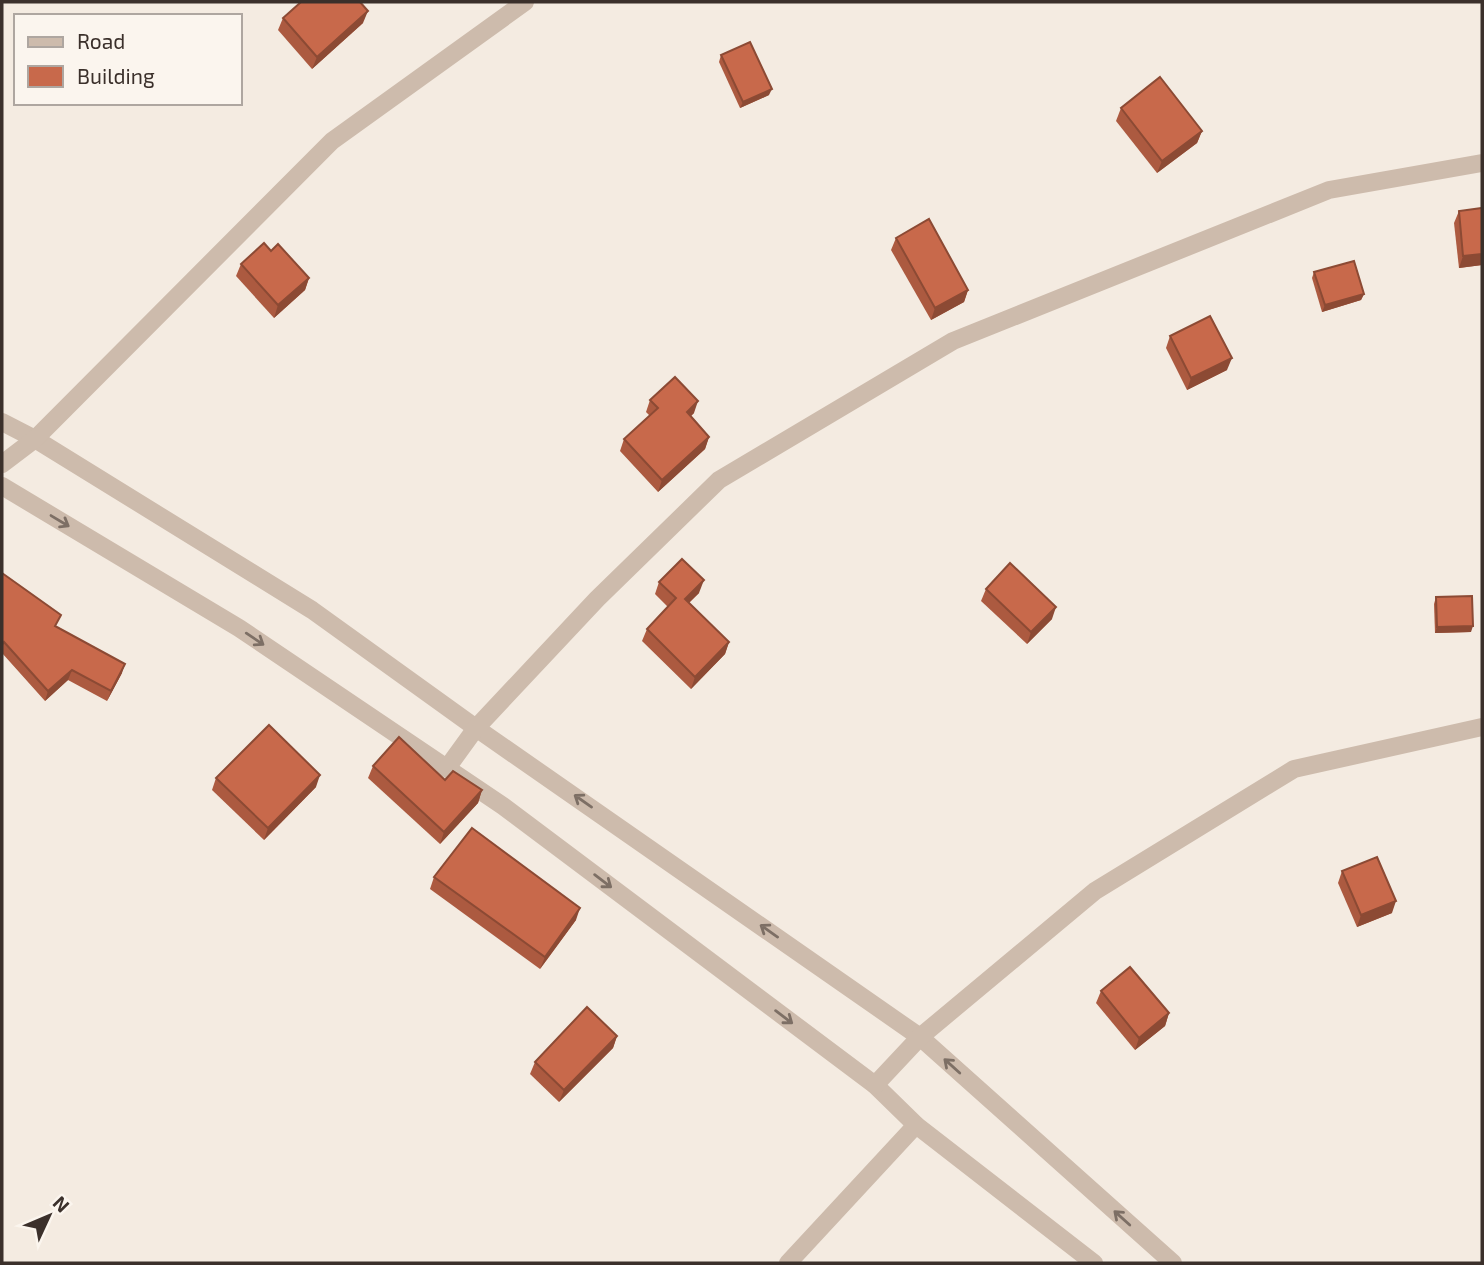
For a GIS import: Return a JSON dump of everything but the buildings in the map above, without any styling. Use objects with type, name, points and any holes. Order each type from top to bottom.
[{"type":"street","points":[[2,464],[35,439],[332,141],[525,2]]},
{"type":"street","points":[[447,768],[476,728],[597,599],[719,480],[953,341],[1329,190],[1482,163]]},
{"type":"street","points":[[2,422],[35,439],[312,610],[476,728],[920,1037],[1172,1263]]},
{"type":"street","points":[[2,486],[239,628],[503,806],[875,1086],[916,1125],[1094,1263]]},
{"type":"street","points":[[875,1086],[920,1037],[1095,891],[1294,769],[1482,727]]},
{"type":"street","points":[[788,1263],[916,1125]]}]
